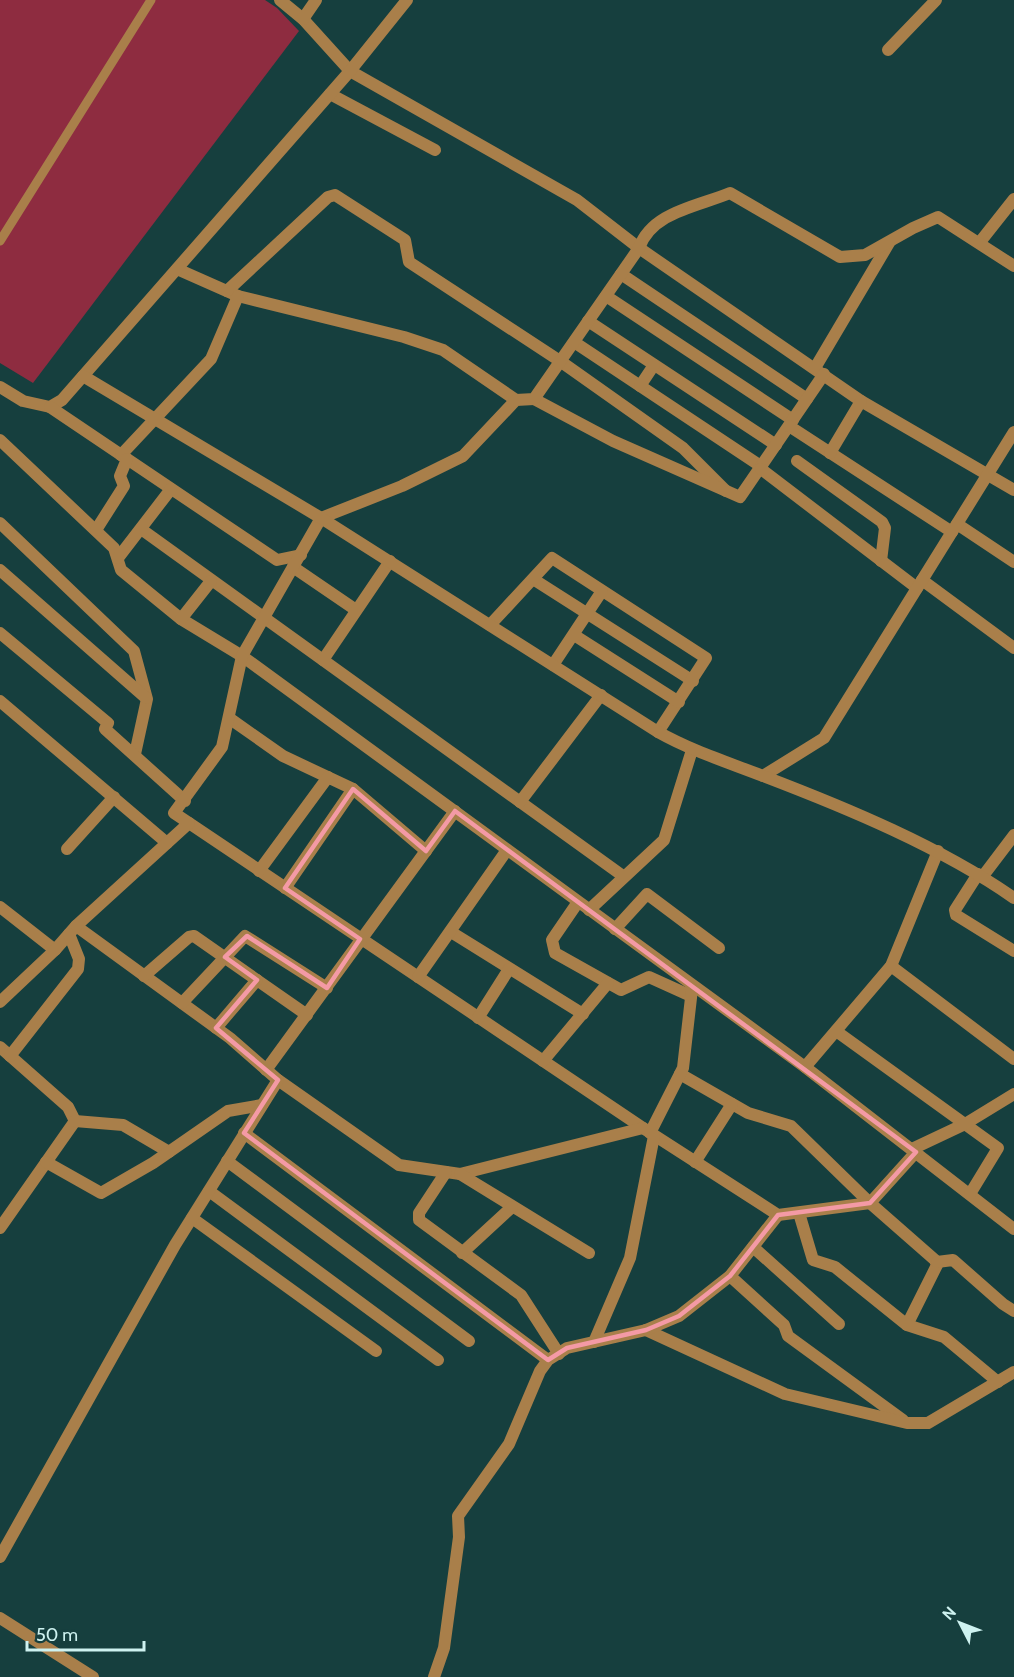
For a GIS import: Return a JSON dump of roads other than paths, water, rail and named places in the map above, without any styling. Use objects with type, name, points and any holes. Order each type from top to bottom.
[{"type":"street","points":[[280,0],[303,20],[350,72],[577,200],[639,248],[861,401],[1014,490]]},
{"type":"street","points":[[303,20],[316,0]]},
{"type":"street","points":[[50,407],[62,400],[350,72],[407,0]]},
{"type":"street","points":[[888,50],[936,0]]},
{"type":"street","points":[[330,94],[435,150]]},
{"type":"street","points":[[534,399],[639,248],[644,233],[659,219],[730,193],[840,257],[865,255],[938,217],[1014,266]]},
{"type":"street","points":[[96,530],[124,486],[120,476],[124,457],[154,418],[211,359],[232,294],[328,197],[335,195],[405,240],[409,262],[560,361],[683,448],[726,491]]},
{"type":"street","points":[[980,242],[1014,200]]},
{"type":"street","points":[[177,269],[232,294],[404,337],[443,350],[516,400],[534,399],[613,441],[742,497],[807,399],[891,240]]},
{"type":"street","points":[[621,274],[807,399]]},
{"type":"street","points":[[606,296],[791,423],[830,453],[1014,562]]},
{"type":"street","points":[[588,321],[776,445]]},
{"type":"street","points":[[574,342],[761,468],[881,561],[920,584],[1014,648]]},
{"type":"street","points":[[640,386],[654,364]]},
{"type":"street","points":[[83,376],[321,518],[658,732],[692,750],[764,776],[938,851],[1014,898]]},
{"type":"street","points":[[0,387],[23,401],[50,407],[277,560],[301,555]]},
{"type":"street","points":[[516,400],[463,456],[402,486],[321,518],[242,656],[222,747],[185,801],[174,813],[649,1132],[778,1215],[870,1203],[914,1151],[1014,1094]]},
{"type":"street","points":[[830,453],[861,401]]},
{"type":"street","points":[[764,776],[824,738],[1014,432]]},
{"type":"street","points":[[0,440],[114,548],[121,570],[181,619],[242,656],[615,929],[692,991],[805,1067],[1014,1229]]},
{"type":"street","points":[[797,461],[882,522],[885,528],[881,561]]},
{"type":"street","points":[[117,558],[171,489]]},
{"type":"street","points":[[0,523],[134,651],[147,699],[135,754]]},
{"type":"street","points":[[141,529],[623,876]]},
{"type":"street","points":[[490,625],[552,558],[706,658],[658,732]]},
{"type":"street","points":[[323,660],[390,561]]},
{"type":"street","points":[[293,567],[356,610]]},
{"type":"street","points":[[0,570],[147,699]]},
{"type":"street","points":[[532,579],[693,681]]},
{"type":"street","points":[[181,619],[211,581]]},
{"type":"street","points":[[553,665],[602,591]]},
{"type":"street","points":[[0,633],[108,723],[105,729],[185,801]]},
{"type":"street","points":[[574,635],[679,702]]},
{"type":"street","points":[[520,802],[601,696]]},
{"type":"street","points":[[1,704],[167,843]]},
{"type":"street","points":[[229,718],[283,756],[353,789],[426,850]]},
{"type":"street","points":[[589,910],[664,840],[692,750]]},
{"type":"street","points":[[259,871],[328,777]]},
{"type":"street","points":[[285,888],[353,789]]},
{"type":"street","points":[[67,849],[114,797]]},
{"type":"street","points":[[266,1070],[454,811]]},
{"type":"street","points":[[0,1002],[73,930],[189,823]]},
{"type":"street","points":[[1014,835],[980,875],[955,910],[956,915],[1014,951]]},
{"type":"street","points":[[418,977],[507,850]]},
{"type":"street","points":[[805,1067],[891,966],[938,851]]},
{"type":"street","points":[[615,929],[647,894],[719,948]]},
{"type":"street","points":[[578,902],[552,940],[552,949],[622,990],[649,977],[692,991]]},
{"type":"street","points":[[0,907],[55,950]]},
{"type":"street","points":[[73,930],[182,1003],[278,1080],[399,1165],[460,1174],[649,1132]]},
{"type":"street","points":[[10,1056],[78,969],[79,959],[73,930]]},
{"type":"street","points":[[451,932],[582,1014]]},
{"type":"street","points":[[144,976],[192,936],[307,1015]]},
{"type":"street","points":[[182,1003],[246,936],[327,988]]},
{"type":"street","points":[[891,966],[1014,1059]]},
{"type":"street","points":[[478,1017],[509,969]]},
{"type":"street","points":[[216,1028],[257,980]]},
{"type":"street","points":[[543,1061],[608,983]]},
{"type":"street","points":[[594,1342],[630,1258],[649,1132],[684,1062],[692,991]]},
{"type":"street","points":[[836,1031],[998,1148],[970,1194]]},
{"type":"street","points":[[0,1047],[68,1107],[75,1121]]},
{"type":"street","points":[[680,1074],[753,1115],[791,1126],[870,1203],[937,1262],[953,1260],[1014,1311]]},
{"type":"street","points":[[0,1557],[192,1218],[278,1080]]},
{"type":"street","points":[[695,1162],[732,1104]]},
{"type":"street","points":[[46,1162],[100,1193],[169,1152],[228,1111],[262,1105]]},
{"type":"street","points":[[75,1121],[123,1125],[169,1152]]},
{"type":"street","points":[[0,1227],[75,1121]]},
{"type":"street","points":[[244,1133],[554,1357]]},
{"type":"street","points":[[227,1161],[469,1341]]},
{"type":"street","points":[[446,1172],[419,1213],[419,1220],[521,1295],[554,1357]]},
{"type":"street","points":[[460,1174],[589,1253]]},
{"type":"street","points":[[209,1191],[438,1360]]},
{"type":"street","points":[[462,1253],[512,1207]]},
{"type":"street","points":[[799,1213],[812,1258],[835,1267],[907,1324],[938,1333],[998,1382]]},
{"type":"street","points":[[434,1677],[444,1648],[459,1538],[458,1516],[509,1444],[540,1371],[567,1348],[646,1330],[680,1316],[730,1276],[778,1215]]},
{"type":"street","points":[[192,1218],[376,1352]]},
{"type":"street","points":[[753,1247],[839,1324]]},
{"type":"street","points":[[907,1324],[937,1262]]},
{"type":"street","points":[[730,1276],[784,1325],[788,1336],[907,1423]]},
{"type":"street","points":[[646,1330],[785,1394],[907,1423],[928,1423],[1014,1372]]},
{"type":"street","points":[[0,1618],[93,1677]]},
{"type":"lane","points":[[0,242],[151,0]]}]
